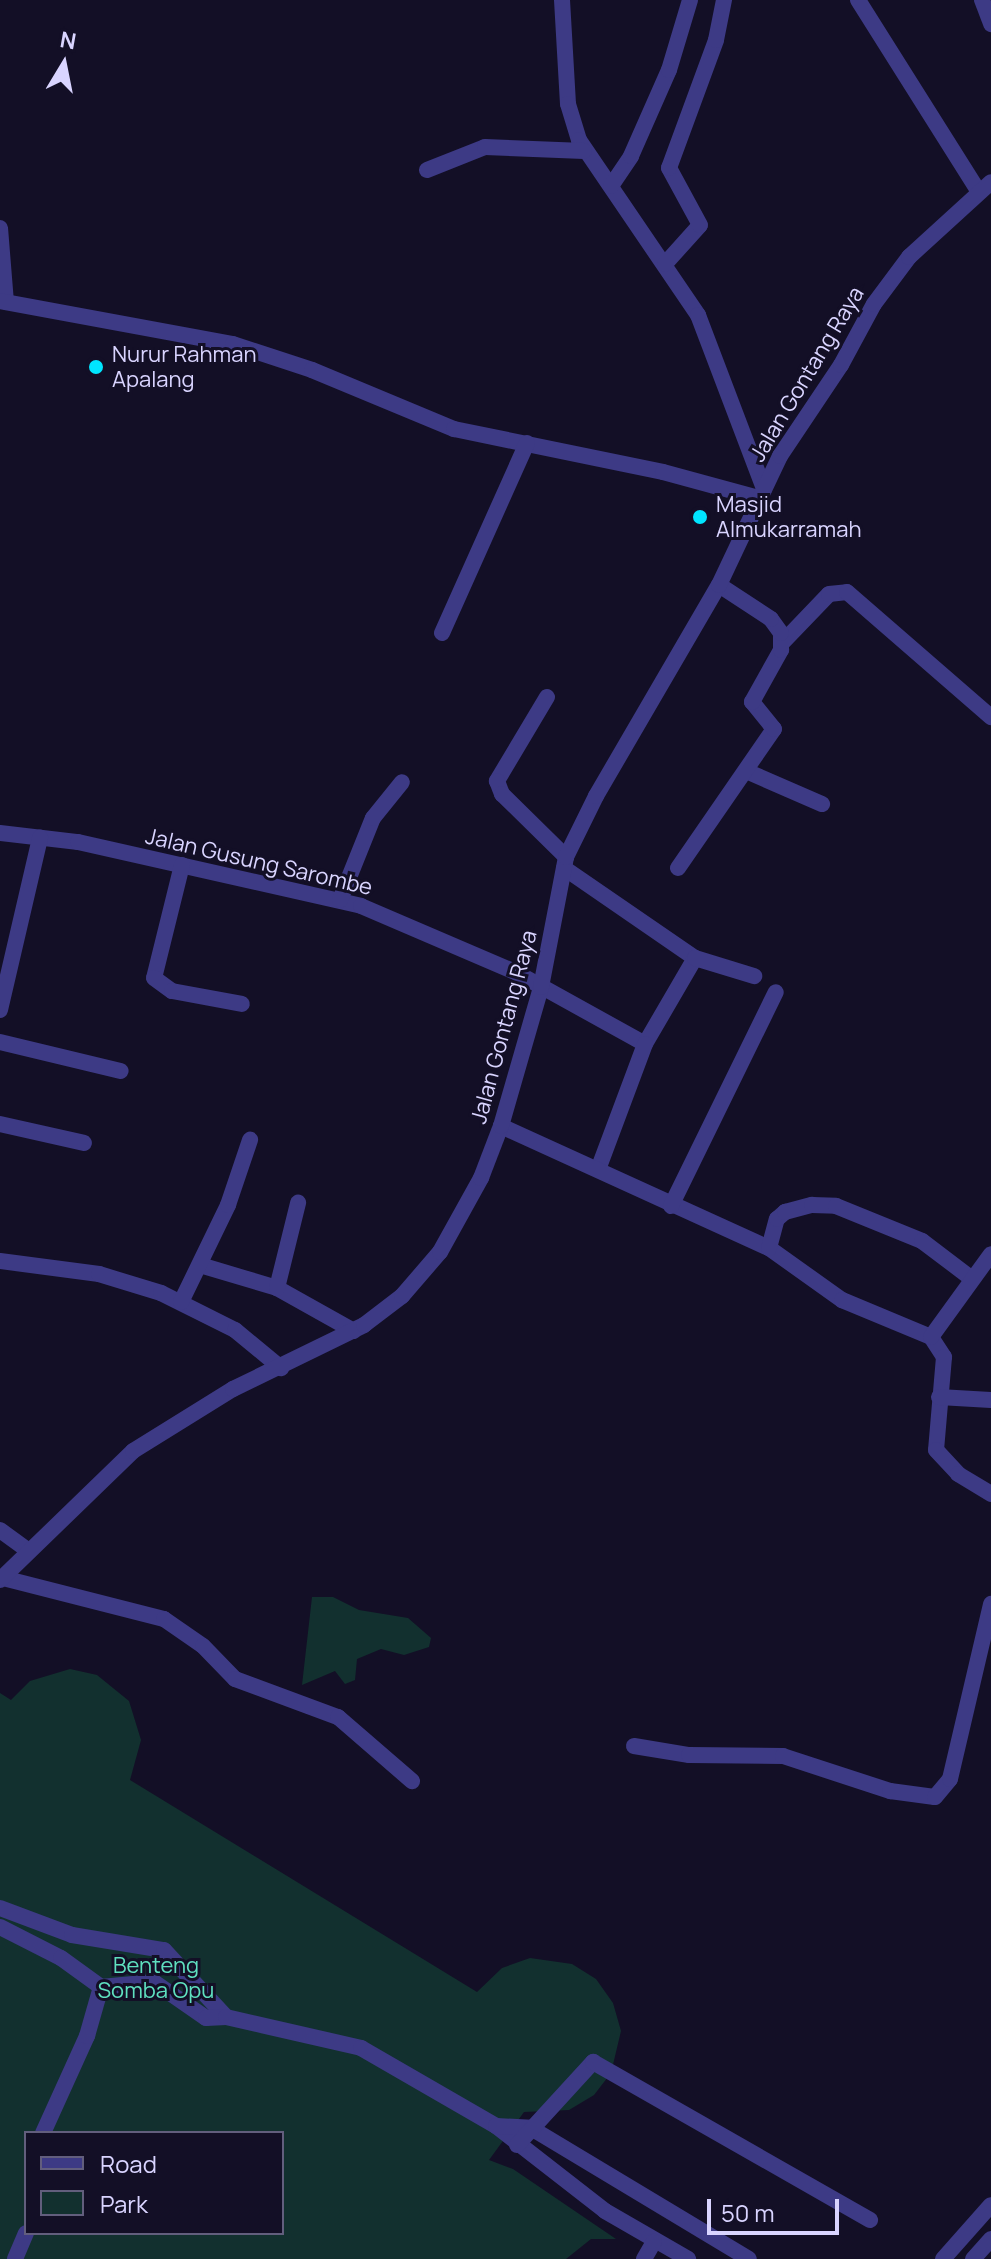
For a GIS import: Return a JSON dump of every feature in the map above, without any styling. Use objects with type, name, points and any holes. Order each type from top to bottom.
[{"type":"street","points":[[562,0],[568,104],[584,151],[665,264],[711,344],[762,494]]},
{"type":"street","points":[[611,186],[631,156],[657,97],[690,0]]},
{"type":"street","points":[[665,264],[700,225],[669,163],[716,40],[724,0]]},
{"type":"street","points":[[858,0],[985,187]]},
{"type":"street","points":[[982,0],[991,24]]},
{"type":"street","points":[[427,170],[485,147],[584,151]]},
{"type":"street","name":"Jalan Gontang Raya","points":[[1,1579],[150,1439],[233,1389],[354,1331],[402,1296],[440,1252],[481,1178],[501,1126],[541,987],[565,862],[719,585],[762,494],[888,283],[927,238],[985,187]]},
{"type":"street","points":[[0,228],[3,302],[233,344],[312,370],[454,429],[762,494]]},
{"type":"street","points":[[442,633],[527,443]]},
{"type":"street","points":[[719,585],[777,624],[783,642]]},
{"type":"street","points":[[678,868],[772,736],[774,729],[752,702],[783,642],[829,594],[847,592],[991,717]]},
{"type":"street","points":[[547,697],[497,781],[502,794],[565,862],[695,958],[754,976]]},
{"type":"street","points":[[746,771],[822,804]]},
{"type":"street","points":[[340,900],[373,818],[402,782]]},
{"type":"street","name":"Jalan Gusung Sarombe","points":[[0,833],[182,865],[340,900],[472,952],[645,1044]]},
{"type":"street","points":[[0,1010],[40,838]]},
{"type":"street","points":[[182,865],[154,978],[172,991],[242,1004]]},
{"type":"street","points":[[598,1170],[645,1044],[695,958]]},
{"type":"street","points":[[671,1206],[776,992]]},
{"type":"street","points":[[0,1042],[121,1071]]},
{"type":"street","points":[[0,1124],[84,1143]]},
{"type":"street","points":[[501,1126],[769,1248],[842,1300],[931,1337],[944,1357],[936,1450],[958,1474],[991,1494]]},
{"type":"street","points":[[181,1302],[200,1265],[250,1140]]},
{"type":"street","points":[[277,1288],[298,1203]]},
{"type":"street","points":[[769,1248],[781,1215],[826,1204],[922,1241],[971,1278]]},
{"type":"street","points":[[931,1337],[991,1254]]},
{"type":"street","points":[[0,1261],[99,1274],[181,1302],[235,1330],[281,1368]]},
{"type":"street","points":[[200,1265],[277,1288],[354,1331]]},
{"type":"street","points":[[939,1397],[991,1400]]},
{"type":"street","points":[[0,1530],[29,1551]]},
{"type":"street","points":[[1,1579],[164,1619],[203,1646],[235,1679],[338,1717],[412,1781]]},
{"type":"street","points":[[634,1746],[689,1755],[783,1756],[890,1791],[935,1797],[950,1779],[991,1604]]},
{"type":"street","points":[[0,1908],[72,1935],[164,1950],[226,2017]]},
{"type":"street","points":[[0,1927],[61,1958],[101,1987],[154,1982],[206,2018],[226,2017],[361,2048],[496,2126],[517,2145],[654,2242],[688,2259]]},
{"type":"street","points":[[44,2131],[87,2036],[101,1987]]},
{"type":"street","points":[[517,2145],[593,2062],[870,2220]]},
{"type":"street","points":[[496,2126],[531,2128],[749,2259]]},
{"type":"street","points":[[943,2259],[991,2205]]},
{"type":"street","points":[[15,2259],[25,2235]]},
{"type":"street","points":[[973,2259],[991,2239]]},
{"type":"street","points":[[644,2259],[654,2242]]},
{"type":"green space","points":[[312,1597],[333,1597],[359,1610],[408,1618],[431,1638],[429,1647],[404,1655],[381,1649],[357,1659],[355,1680],[345,1684],[335,1671],[302,1685]]},
{"type":"green space","name":"Benteng Somba Opu","points":[[70,1669],[97,1675],[129,1701],[141,1740],[130,1780],[477,1992],[502,1968],[530,1958],[572,1964],[596,1979],[613,2003],[621,2031],[611,2073],[594,2095],[569,2110],[524,2112],[489,2160],[513,2169],[616,2239],[591,2239],[566,2259],[0,2259],[0,1693],[11,1700],[30,1681]]},
{"type":"place","name":"Nurur Rahman Apalang","points":[[96,367]]},
{"type":"place","name":"Masjid Almukarramah","points":[[700,517]]}]
